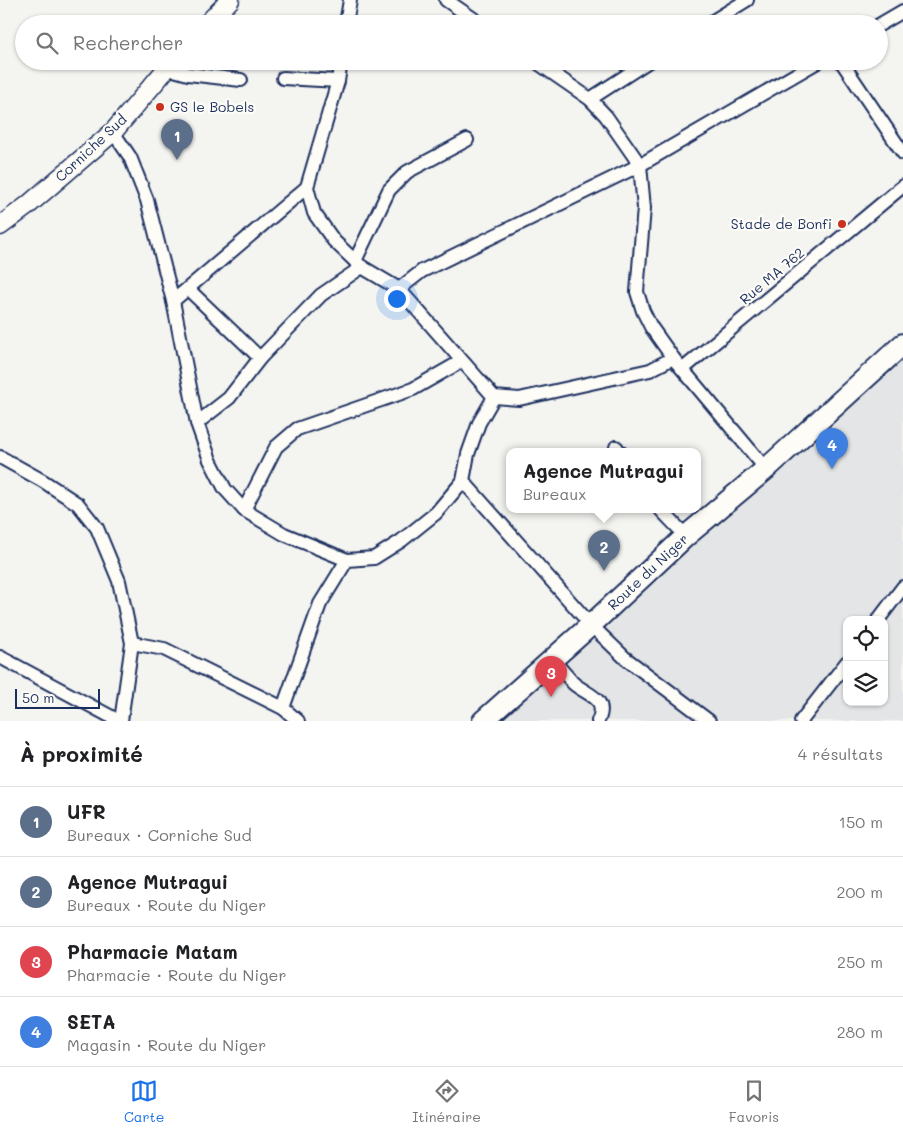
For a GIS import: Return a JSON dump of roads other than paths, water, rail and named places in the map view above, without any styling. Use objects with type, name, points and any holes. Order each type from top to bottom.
[{"type":"main road","points":[[216,15],[230,0]]},
{"type":"main road","name":"Corniche Sud","points":[[0,226],[28,206],[112,132],[166,70]]},
{"type":"main road","name":"Route du Niger","points":[[482,721],[591,625],[686,536],[900,352]]},
{"type":"street","points":[[348,15],[350,0]]},
{"type":"street","points":[[446,0],[468,15]]},
{"type":"street","points":[[722,15],[746,0]]},
{"type":"street","points":[[888,20],[903,11]]},
{"type":"street","points":[[180,70],[188,74],[241,80]]},
{"type":"street","points":[[340,70],[307,187],[314,213],[334,241],[359,264],[399,289],[494,397],[519,399],[650,370],[673,358]]},
{"type":"street","points":[[548,70],[590,99],[606,116],[640,165],[644,208],[637,292],[643,311],[651,328],[673,358],[766,468]]},
{"type":"street","points":[[590,99],[635,70]]},
{"type":"street","points":[[399,289],[422,270],[640,165],[803,70]]},
{"type":"street","points":[[847,70],[903,153]]},
{"type":"street","points":[[283,78],[338,81]]},
{"type":"street","points":[[112,132],[130,157],[147,200],[173,301],[197,422],[210,460],[225,489],[244,510],[284,534],[347,560],[374,558],[401,541],[436,513],[463,481],[468,454],[478,423],[494,397]]},
{"type":"street","points":[[197,422],[229,398],[260,358],[321,295],[359,264],[389,190],[407,172],[467,140]]},
{"type":"street","name":"Rue MA 762","points":[[683,369],[903,186]]},
{"type":"street","points":[[173,301],[307,187]]},
{"type":"street","points":[[188,289],[260,358]]},
{"type":"street","points":[[244,510],[276,447],[297,428],[413,389],[462,362]]},
{"type":"street","points":[[0,457],[43,481],[78,504],[98,528],[119,581],[132,643],[120,721],[0,657]]},
{"type":"street","points":[[463,481],[591,625],[625,658],[709,721]]},
{"type":"street","points":[[663,513],[686,536]]},
{"type":"street","points":[[283,708],[320,604],[347,560]]},
{"type":"street","points":[[881,616],[903,587]]},
{"type":"street","points":[[132,643],[164,649],[283,708],[298,721]]},
{"type":"street","points":[[552,659],[575,685],[596,698],[600,706],[598,721]]},
{"type":"street","points":[[801,721],[843,667]]},
{"type":"place","name":"GS le Bobels","points":[[160,107]]},
{"type":"place","name":"UFR","points":[[177,160]]},
{"type":"place","name":"Stade de Bonfi","points":[[842,224]]},
{"type":"place","name":"SETA","points":[[832,469]]},
{"type":"place","name":"Agence Mutragui","points":[[604,571]]},
{"type":"place","name":"Pharmacie Matam","points":[[551,697]]}]
